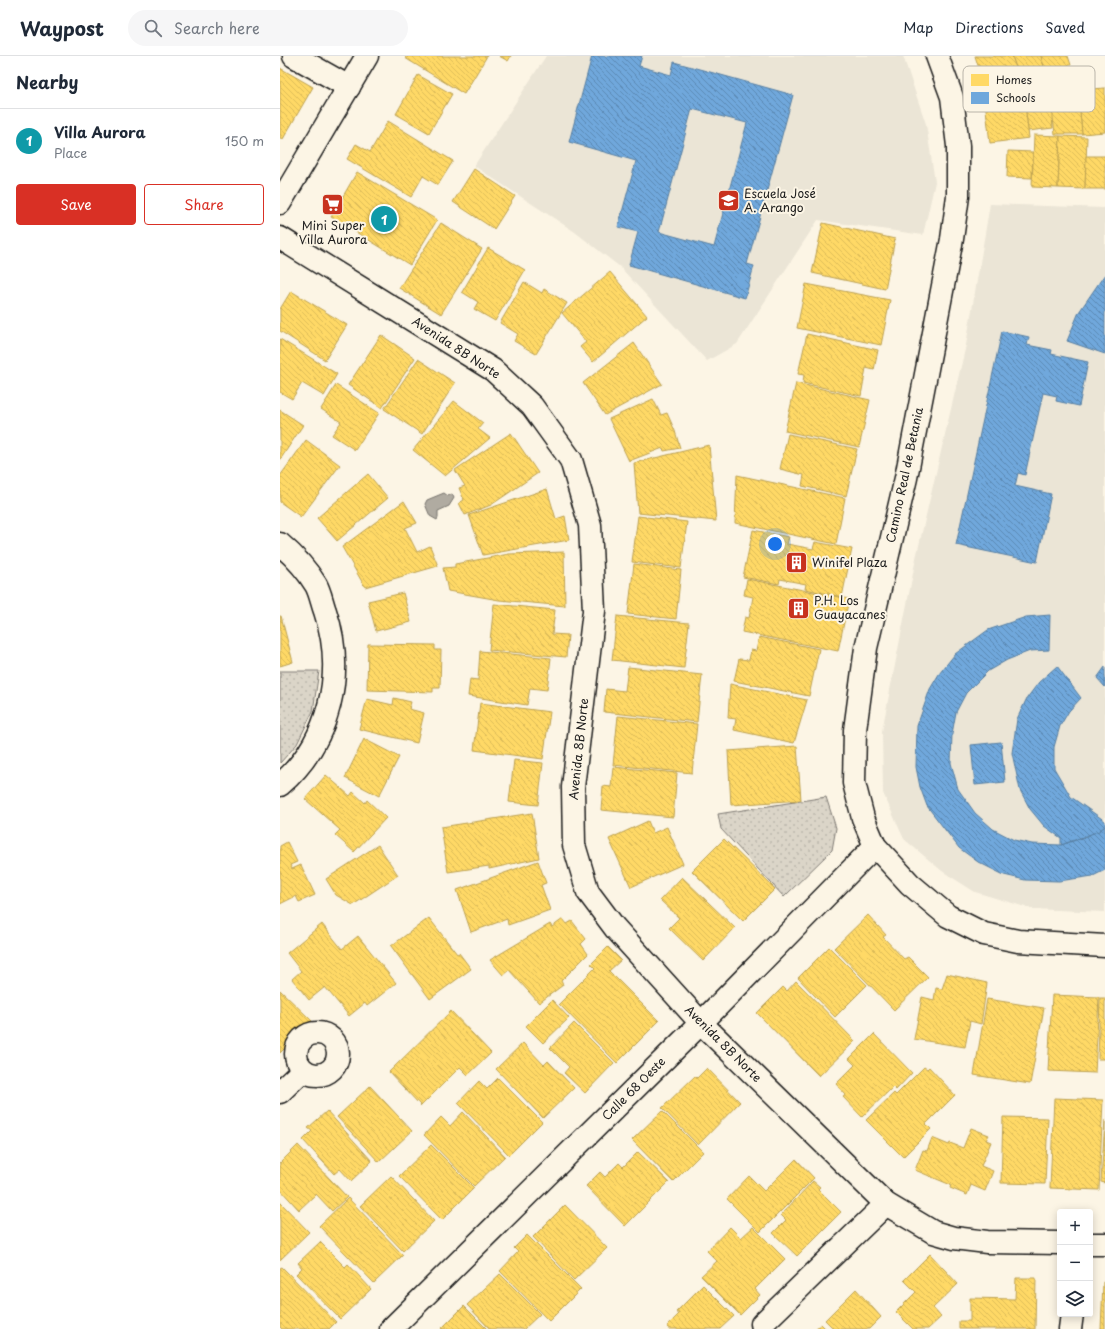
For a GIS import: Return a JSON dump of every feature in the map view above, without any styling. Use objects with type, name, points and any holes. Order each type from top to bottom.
[{"type":"street","points":[[294,56],[349,87]]},
{"type":"street","points":[[280,203],[368,56]]},
{"type":"street","name":"Camino Real de Betania","points":[[936,56],[952,96],[958,146],[958,196],[952,239],[906,478],[866,648],[855,730],[854,783],[863,818],[875,846],[910,884],[948,916],[984,934],[1018,941],[1105,946]]},
{"type":"street","name":"Avenida 8B Norte","points":[[280,238],[493,370],[532,406],[571,460],[590,524],[594,611],[573,787],[574,845],[588,892],[615,928],[701,1023],[886,1204],[933,1232],[954,1238],[987,1242],[1057,1243]]},
{"type":"street","points":[[280,544],[291,553],[316,586],[331,629],[335,672],[326,717],[312,749],[294,773],[280,785]]},
{"type":"street","name":"Calle 68 Oeste","points":[[391,1329],[701,1023],[875,846]]},
{"type":"street","points":[[280,1092],[303,1070]]},
{"type":"street","points":[[762,1324],[886,1204]]},
{"type":"street","points":[[1093,1244],[1105,1244]]},
{"type":"street","points":[[1070,1329],[1072,1317]]},
{"type":"shaded area","name":"Escuela José A. Arango","points":[[546,56],[903,56],[926,124],[935,182],[923,235],[818,220],[737,344],[707,361],[620,267],[575,232],[474,166]]},
{"type":"shaded area","points":[[990,204],[1105,208],[1105,912],[1032,909],[975,892],[942,871],[904,839],[883,793],[882,731],[916,558],[966,345]]},
{"type":"shaded area","points":[[444,493],[448,496],[452,494],[454,498],[449,506],[438,511],[437,520],[430,516],[425,504],[427,500]]},
{"type":"shaded area","points":[[280,671],[319,671],[313,711],[297,744],[280,763]]},
{"type":"shaded area","points":[[826,797],[836,828],[832,850],[784,897],[721,829],[718,814]]},
{"type":"building: Homes","points":[[407,56],[487,56],[464,94],[405,58]]},
{"type":"building: Homes","points":[[499,56],[511,56],[508,61]]},
{"type":"building: Homes","points":[[975,56],[1012,56],[1016,66],[978,66]]},
{"type":"building: Homes","points":[[1012,56],[1041,56],[1044,66],[1016,66]]},
{"type":"building: Homes","points":[[1041,56],[1068,56],[1071,65],[1066,66],[1044,66]]},
{"type":"building: Homes","points":[[280,68],[313,87],[283,139],[280,138]]},
{"type":"building: Homes","points":[[418,75],[452,94],[429,133],[396,114]]},
{"type":"building: Homes","points":[[1105,88],[1105,132],[1082,134],[1080,112],[1095,112],[1095,89]]},
{"type":"building: Homes","points":[[986,112],[1026,112],[1029,138],[990,143]]},
{"type":"building: Homes","points":[[1026,112],[1052,112],[1053,128],[1028,131]]},
{"type":"building: Homes","points":[[1052,112],[1080,112],[1082,134],[1055,134]]},
{"type":"building: Homes","points":[[388,121],[453,161],[438,185],[423,176],[411,197],[347,159],[356,144],[370,152]]},
{"type":"building: Homes","points":[[1034,135],[1060,136],[1058,188],[1032,187]]},
{"type":"building: Homes","points":[[1060,136],[1087,137],[1085,189],[1058,188]]},
{"type":"building: Homes","points":[[1008,151],[1033,152],[1032,178],[1007,177]]},
{"type":"building: Homes","points":[[1086,156],[1105,156],[1105,189],[1085,189]]},
{"type":"building: Homes","points":[[474,169],[515,196],[494,229],[453,202]]},
{"type":"building: Homes","points":[[357,172],[437,220],[410,265],[331,217]]},
{"type":"building: Homes","points":[[441,223],[482,249],[441,314],[399,288]]},
{"type":"building: Homes","points":[[823,223],[895,239],[885,289],[812,273]]},
{"type":"building: Homes","points":[[488,248],[525,270],[495,321],[474,309],[478,302],[462,292]]},
{"type":"building: Homes","points":[[610,272],[647,316],[593,362],[580,347],[586,342],[562,313]]},
{"type":"building: Homes","points":[[524,282],[542,293],[544,289],[567,303],[536,354],[514,341],[518,334],[500,323]]},
{"type":"building: Homes","points":[[806,284],[890,300],[881,345],[797,328]]},
{"type":"building: Homes","points":[[291,291],[347,325],[325,360],[280,331],[280,309]]},
{"type":"building: Homes","points":[[807,334],[878,350],[874,370],[866,368],[861,396],[803,383],[804,375],[798,374]]},
{"type":"building: Homes","points":[[381,335],[415,358],[382,408],[348,385]]},
{"type":"building: Homes","points":[[280,339],[337,374],[324,396],[302,383],[292,399],[280,392]]},
{"type":"building: Homes","points":[[634,343],[662,384],[605,415],[583,383]]},
{"type":"building: Homes","points":[[418,359],[455,383],[422,434],[384,409]]},
{"type":"building: Homes","points":[[796,383],[870,400],[859,447],[785,431]]},
{"type":"building: Homes","points":[[336,385],[379,413],[355,450],[332,435],[341,422],[321,409]]},
{"type":"building: Homes","points":[[653,399],[661,415],[667,413],[675,431],[680,448],[664,451],[663,448],[629,461],[609,419]]},
{"type":"building: Homes","points":[[454,401],[483,423],[478,429],[490,438],[445,476],[413,450]]},
{"type":"building: Homes","points":[[280,410],[303,425],[280,460]]},
{"type":"building: Homes","points":[[511,433],[538,473],[491,505],[465,515],[459,503],[464,500],[459,488],[465,486],[455,470]]},
{"type":"building: Homes","points":[[788,434],[857,449],[846,496],[802,486],[804,475],[780,469]]},
{"type":"building: Homes","points":[[306,440],[340,465],[301,517],[280,502],[280,476]]},
{"type":"building: Homes","points":[[709,445],[716,521],[638,513],[634,463]]},
{"type":"building: Homes","points":[[368,474],[388,498],[337,541],[317,518]]},
{"type":"building: Homes","points":[[737,475],[845,498],[836,544],[735,523]]},
{"type":"building: Homes","points":[[547,489],[556,519],[565,516],[569,540],[483,555],[469,515]]},
{"type":"building: Homes","points":[[404,501],[417,523],[405,528],[417,552],[430,546],[438,566],[365,587],[342,547]]},
{"type":"building: Homes","points":[[638,516],[687,522],[681,568],[632,562]]},
{"type":"building: Homes","name":"Winifel Plaza","points":[[753,530],[789,537],[787,544],[813,549],[815,542],[852,549],[842,597],[805,589],[806,584],[780,579],[779,584],[743,577]]},
{"type":"building: Homes","points":[[564,552],[565,606],[499,600],[448,591],[443,568],[455,567],[455,564],[509,554]]},
{"type":"building: Homes","points":[[634,564],[681,570],[676,619],[628,614]]},
{"type":"building: Homes","name":"P.H. Los Guayacanes","points":[[747,579],[849,599],[838,651],[742,632],[745,617],[749,618],[753,597],[744,595]]},
{"type":"building: Homes","points":[[403,593],[411,622],[376,631],[368,601]]},
{"type":"building: Homes","points":[[494,604],[555,610],[552,634],[568,635],[566,657],[489,650]]},
{"type":"building: Homes","points":[[280,616],[293,662],[280,666]]},
{"type":"building: Homes","points":[[617,616],[689,623],[684,668],[612,660]]},
{"type":"building: Homes","points":[[759,637],[819,649],[809,696],[734,681],[739,659],[749,660],[751,650],[756,651]]},
{"type":"building: Homes","points":[[368,644],[435,645],[435,650],[441,650],[440,688],[433,688],[433,692],[367,690]]},
{"type":"building: Homes","points":[[480,651],[551,658],[547,690],[530,688],[527,705],[468,696],[470,679],[478,680]]},
{"type":"building: Homes","points":[[628,667],[702,675],[697,722],[604,712],[606,689],[625,691]]},
{"type":"building: Homes","points":[[730,684],[807,700],[794,743],[734,730],[736,719],[728,718]]},
{"type":"building: Homes","points":[[394,698],[411,702],[409,709],[424,713],[417,743],[359,729],[367,699],[393,705]]},
{"type":"building: Homes","points":[[480,703],[550,712],[543,759],[474,750]]},
{"type":"building: Homes","points":[[618,716],[697,724],[692,773],[613,765]]},
{"type":"building: Homes","points":[[364,739],[399,757],[379,796],[345,778]]},
{"type":"building: Homes","points":[[797,746],[801,800],[731,805],[728,751]]},
{"type":"building: Homes","points":[[514,760],[543,763],[538,805],[509,802]]},
{"type":"building: Homes","points":[[613,767],[677,773],[673,817],[601,810],[603,786],[611,787]]},
{"type":"building: Homes","points":[[326,775],[350,796],[353,792],[365,803],[367,800],[386,818],[354,852],[335,835],[340,830],[305,799]]},
{"type":"building: Homes","points":[[532,813],[539,858],[489,869],[489,866],[448,872],[441,827]]},
{"type":"building: Homes","points":[[648,821],[653,833],[667,827],[683,864],[631,887],[609,839]]},
{"type":"building: Homes","points":[[724,839],[775,889],[743,921],[692,871]]},
{"type":"building: Homes","points":[[287,842],[297,862],[290,865],[292,869],[301,865],[315,895],[299,902],[296,896],[280,904],[280,846]]},
{"type":"building: Homes","points":[[378,845],[398,875],[353,905],[336,895],[326,879]]},
{"type":"building: Homes","points":[[538,861],[546,883],[541,885],[550,910],[508,925],[507,919],[471,932],[457,890]]},
{"type":"building: Homes","points":[[682,877],[735,928],[703,961],[669,928],[679,918],[660,900]]},
{"type":"building: Homes","points":[[868,915],[886,935],[883,937],[904,959],[908,957],[928,977],[894,1010],[834,948]]},
{"type":"building: Homes","points":[[429,918],[457,954],[459,953],[471,969],[430,999],[391,946]]},
{"type":"building: Homes","points":[[563,919],[567,924],[572,921],[586,939],[581,944],[588,954],[561,981],[563,985],[539,1003],[509,970],[503,975],[490,960],[550,924],[552,927]]},
{"type":"building: Homes","points":[[322,924],[342,949],[358,936],[396,983],[367,1006],[365,1003],[349,1016],[325,987],[309,1000],[292,979],[301,971],[287,953]]},
{"type":"building: Homes","points":[[608,947],[621,960],[609,971],[659,1021],[617,1063],[559,1004],[595,968],[591,964]]},
{"type":"building: Homes","points":[[829,947],[867,985],[835,1017],[798,978]]},
{"type":"building: Homes","points":[[947,974],[987,983],[981,1024],[970,1021],[965,1047],[914,1039],[922,997],[934,1000],[936,988],[942,989]]},
{"type":"building: Homes","points":[[796,981],[855,1041],[819,1076],[757,1013],[783,987],[787,991]]},
{"type":"building: Homes","points":[[280,990],[312,1021],[280,1053]]},
{"type":"building: Homes","points":[[1052,995],[1099,997],[1095,1073],[1048,1071]]},
{"type":"building: Homes","points":[[1100,998],[1105,998],[1105,1059],[1098,1059]]},
{"type":"building: Homes","points":[[987,999],[1044,1008],[1030,1084],[974,1075]]},
{"type":"building: Homes","points":[[552,1000],[569,1018],[543,1043],[526,1026]]},
{"type":"building: Homes","points":[[451,1011],[491,1053],[468,1075],[460,1067],[421,1106],[389,1072]]},
{"type":"building: Homes","points":[[574,1023],[614,1063],[585,1093],[564,1073],[569,1067],[550,1048]]},
{"type":"building: Homes","points":[[874,1034],[912,1073],[896,1090],[893,1087],[862,1117],[843,1097],[846,1095],[836,1084],[855,1065],[849,1059]]},
{"type":"building: Homes","points":[[523,1043],[544,1065],[548,1061],[574,1088],[543,1118],[496,1069]]},
{"type":"building: Homes","points":[[924,1067],[927,1069],[929,1067],[955,1095],[926,1124],[931,1129],[903,1157],[866,1120],[894,1093],[896,1095]]},
{"type":"building: Homes","points":[[707,1068],[740,1102],[698,1145],[662,1108],[695,1076],[697,1078]]},
{"type":"building: Homes","points":[[498,1078],[542,1122],[509,1155],[458,1103],[479,1081],[487,1089]]},
{"type":"building: Homes","points":[[370,1086],[412,1131],[379,1162],[337,1117]]},
{"type":"building: Homes","points":[[1054,1098],[1103,1100],[1099,1190],[1050,1188]]},
{"type":"building: Homes","points":[[327,1111],[372,1161],[351,1181],[340,1169],[334,1174],[303,1140],[312,1131],[308,1128]]},
{"type":"building: Homes","points":[[662,1111],[703,1152],[673,1182],[632,1140]]},
{"type":"building: Homes","points":[[463,1112],[505,1156],[474,1186],[424,1135],[441,1117],[450,1126]]},
{"type":"building: Homes","points":[[1003,1117],[1048,1118],[1045,1184],[1001,1183]]},
{"type":"building: Homes","points":[[1105,1120],[1105,1183],[1101,1182]]},
{"type":"building: Homes","points":[[971,1128],[989,1135],[986,1140],[991,1142],[981,1166],[993,1171],[985,1191],[971,1185],[967,1195],[950,1188],[951,1185],[915,1170],[923,1150],[927,1151],[932,1138],[949,1145],[950,1143],[963,1148]]},
{"type":"building: Homes","points":[[298,1145],[347,1197],[332,1211],[316,1194],[299,1210],[280,1189],[280,1163]]},
{"type":"building: Homes","points":[[431,1145],[474,1188],[442,1220],[399,1176]]},
{"type":"building: Homes","points":[[638,1152],[669,1182],[625,1226],[586,1186],[600,1172],[605,1177],[619,1163],[623,1167]]},
{"type":"building: Homes","points":[[796,1159],[814,1178],[760,1232],[727,1199],[749,1176],[764,1191]]},
{"type":"building: Homes","points":[[391,1176],[434,1221],[403,1251],[360,1206]]},
{"type":"building: Homes","points":[[813,1181],[820,1187],[818,1189],[841,1212],[797,1256],[773,1233],[786,1220],[781,1215]]},
{"type":"building: Homes","points":[[348,1198],[403,1255],[374,1283],[319,1226]]},
{"type":"building: Homes","points":[[280,1202],[309,1232],[280,1260]]},
{"type":"building: Homes","points":[[565,1205],[607,1248],[574,1280],[533,1237]]},
{"type":"building: Homes","points":[[730,1227],[741,1238],[753,1227],[785,1259],[755,1289],[760,1295],[740,1315],[701,1276],[717,1261],[707,1251]]},
{"type":"building: Homes","points":[[527,1235],[581,1289],[549,1321],[500,1271],[518,1252],[514,1248]]},
{"type":"building: Homes","points":[[320,1242],[345,1267],[348,1264],[371,1289],[340,1319],[296,1274],[302,1268],[298,1263]]},
{"type":"building: Homes","points":[[930,1254],[958,1284],[933,1308],[941,1317],[928,1329],[913,1329],[896,1312],[916,1292],[904,1280]]},
{"type":"building: Homes","points":[[282,1267],[336,1322],[329,1329],[282,1329],[280,1327],[280,1268]]},
{"type":"building: Homes","points":[[500,1274],[540,1314],[524,1329],[490,1329],[467,1305]]},
{"type":"building: Homes","points":[[1016,1278],[1036,1278],[1035,1329],[959,1329],[959,1321],[970,1321],[970,1298],[1015,1299]]},
{"type":"building: Homes","points":[[1103,1282],[1105,1282],[1105,1329],[1101,1329]]},
{"type":"building: Homes","points":[[703,1285],[734,1316],[720,1329],[668,1329],[669,1328],[667,1326],[679,1314],[676,1312]]},
{"type":"building: Homes","points":[[856,1289],[881,1317],[869,1329],[834,1329],[825,1320]]},
{"type":"building: Homes","points":[[464,1306],[487,1329],[441,1329]]},
{"type":"building: Homes","points":[[821,1324],[826,1329],[815,1329]]},
{"type":"building: Schools","points":[[592,56],[642,56],[639,66],[671,75],[674,62],[793,95],[747,264],[754,266],[745,298],[629,265],[638,232],[618,227],[636,161],[569,142]],"holes":[[[692,109],[747,123],[714,247],[659,232]]]},
{"type":"building: Schools","points":[[1105,274],[1105,354],[1067,341],[1079,312]]},
{"type":"building: Schools","points":[[1002,331],[1029,337],[1027,345],[1052,350],[1051,354],[1088,362],[1079,406],[1056,401],[1057,396],[1043,393],[1025,475],[1018,473],[1015,486],[1051,494],[1037,562],[956,545]]},
{"type":"building: Schools","points":[[1050,615],[1049,650],[1030,651],[1007,660],[988,671],[966,693],[956,712],[952,734],[951,763],[958,789],[975,813],[993,829],[1014,840],[1032,844],[1061,845],[1085,837],[1105,826],[1105,870],[1093,876],[1059,881],[1025,880],[1004,875],[978,862],[959,848],[927,806],[920,787],[916,767],[917,726],[930,689],[939,674],[955,654],[988,630],[1026,617]]},
{"type":"building: Schools","points":[[1057,666],[1081,698],[1069,711],[1060,726],[1054,747],[1054,768],[1071,797],[1105,821],[1105,826],[1099,831],[1061,845],[1061,838],[1044,826],[1030,809],[1020,790],[1012,753],[1017,719],[1027,698],[1039,682]]},
{"type":"building: Schools","points":[[1105,667],[1105,687],[1097,678]]},
{"type":"building: Schools","points":[[1001,742],[1005,782],[975,785],[971,745]]},
{"type":"place","name":"Escuela José A. Arango","points":[[729,201]]},
{"type":"place","name":"Mini Super Villa Aurora","points":[[333,205]]},
{"type":"place","name":"Villa Aurora","points":[[384,219]]},
{"type":"place","name":"Winifel Plaza","points":[[797,563]]},
{"type":"place","name":"P.H. Los Guayacanes","points":[[799,608]]}]
